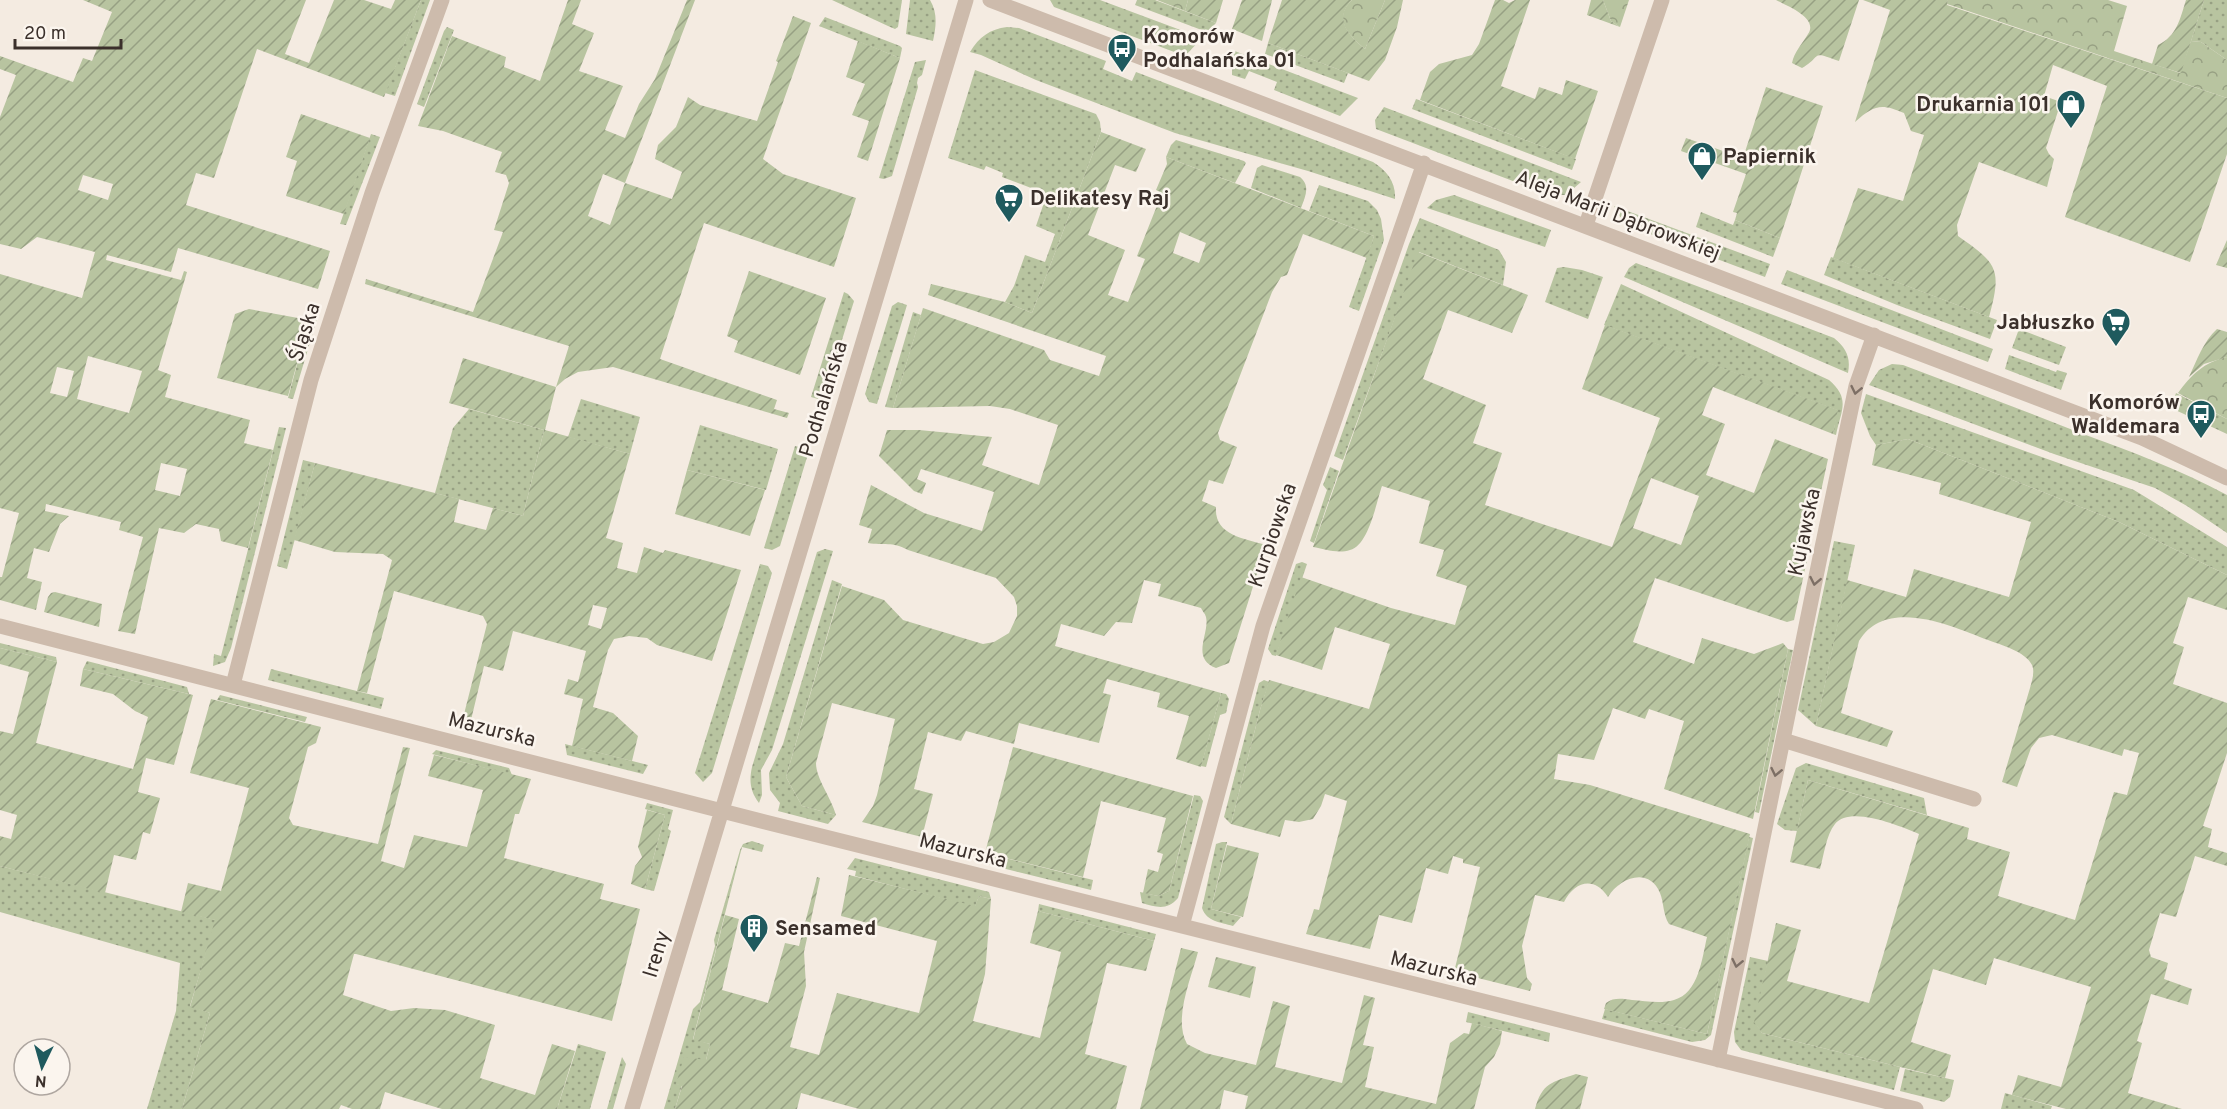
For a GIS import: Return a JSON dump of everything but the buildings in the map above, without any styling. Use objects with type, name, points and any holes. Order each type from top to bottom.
[{"type":"street","name":"Śląska","points":[[233,685],[311,380],[372,193],[442,0]]},
{"type":"street","name":"Podhalańska","points":[[721,810],[966,0]]},
{"type":"street","name":"Aleja Marii Dąbrowskiej","points":[[990,0],[1424,163],[2142,438],[2227,478]]},
{"type":"street","points":[[1586,225],[1662,0]]},
{"type":"street","name":"Kurpiowska","points":[[1182,926],[1263,626],[1424,163]]},
{"type":"street","name":"Kujawska","points":[[1718,1060],[1856,386],[1874,335]]},
{"type":"street","name":"Mazurska","points":[[0,626],[721,810],[1917,1109]]},
{"type":"street","points":[[1783,740],[1974,799]]},
{"type":"street","name":"Ireny","points":[[632,1109],[721,810]]},
{"type":"green space","points":[[83,0],[306,0],[285,54],[309,63],[334,0],[364,0],[391,9],[395,0],[421,0],[384,97],[257,49],[214,178],[196,173],[186,205],[330,251],[318,289],[178,248],[171,272],[107,255],[106,260],[181,280],[184,271],[187,272],[158,370],[171,375],[165,397],[250,420],[244,443],[273,450],[248,548],[221,541],[219,529],[196,524],[184,533],[159,528],[135,634],[118,631],[143,537],[119,530],[121,522],[46,504],[45,511],[69,516],[60,524],[49,552],[34,548],[27,578],[42,582],[36,610],[0,600],[0,577],[2,577],[19,513],[0,508],[0,274],[82,298],[95,252],[37,237],[21,249],[0,244],[0,117],[16,75],[0,69],[0,56],[73,82],[83,58],[92,61],[112,12]],"holes":[[[83,175],[113,184],[108,200],[78,190]],[[88,356],[142,371],[129,413],[77,399]],[[57,367],[74,371],[67,397],[50,393]],[[161,463],[187,469],[180,496],[155,490]]]},
{"type":"green space","points":[[421,0],[430,0],[395,96],[385,93]]},
{"type":"green space","points":[[568,0],[581,0],[572,24],[594,33],[579,71],[623,86],[605,130],[625,138],[639,104],[655,79],[687,0],[695,0],[625,183],[672,199],[682,172],[655,159],[658,145],[676,127],[688,97],[700,105],[757,121],[793,16],[811,23],[763,159],[783,174],[856,198],[834,267],[704,223],[660,359],[777,400],[774,409],[789,413],[787,418],[613,367],[578,372],[556,387],[569,346],[365,284],[366,279],[473,312],[503,232],[494,230],[509,183],[506,175],[495,172],[502,152],[443,131],[418,126],[452,36],[506,57],[504,67],[540,81]],"holes":[[[603,174],[625,183],[610,225],[588,216]]]},
{"type":"green space","points":[[832,0],[902,0],[898,27],[895,29]]},
{"type":"green space","points":[[910,0],[930,0],[933,5],[935,25],[933,41],[906,34]]},
{"type":"green space","points":[[1050,0],[1100,0],[1202,38],[1185,56],[1054,7]]},
{"type":"green space","points":[[1137,0],[1155,0],[1216,23],[1207,32],[1135,5]]},
{"type":"green space","points":[[1157,0],[1188,0],[1185,11]]},
{"type":"green space","points":[[1188,0],[1223,0],[1216,23],[1185,11]]},
{"type":"green space","points":[[1242,0],[1272,0],[1262,41],[1232,29]]},
{"type":"green space","points":[[1282,0],[1352,0],[1344,14],[1345,27],[1365,49],[1385,0],[1403,0],[1397,27],[1385,60],[1369,81],[1268,43]]},
{"type":"green space","points":[[1352,0],[1385,0],[1365,49],[1353,39],[1343,20],[1346,7]]},
{"type":"green space","points":[[1495,0],[1509,3],[1515,0],[1530,0],[1501,86],[1535,99],[1539,87],[1562,95],[1566,80],[1598,91],[1575,159],[1420,100],[1430,72],[1439,64],[1472,55],[1479,44]]},
{"type":"green space","points":[[1591,0],[1603,0],[1611,21],[1620,27],[1587,15]]},
{"type":"green space","points":[[1603,0],[1629,0],[1620,27],[1611,21]]},
{"type":"green space","points":[[1776,0],[1859,0],[1839,61],[1820,55],[1802,68],[1792,63],[1796,52],[1808,34],[1809,23],[1800,13]]},
{"type":"green space","points":[[1863,0],[1948,0],[1947,5],[2227,98],[2227,154],[2190,262],[2065,217],[2107,86],[2053,65],[2044,96],[2061,102],[2046,148],[2054,159],[2047,187],[1979,162],[1957,225],[1958,236],[1982,254],[1993,269],[1995,288],[1989,317],[1833,258],[1858,188],[1903,201],[1924,135],[1911,131],[1904,113],[1889,108],[1873,109],[1855,122],[1890,10]]},
{"type":"green space","points":[[1948,0],[2108,0],[2127,6],[2114,51],[2180,73],[2191,41],[2201,42],[2227,60],[2227,98],[1947,4]]},
{"type":"green space","points":[[2186,0],[2204,0],[2181,73],[2152,64],[2158,45],[2174,32]]},
{"type":"green space","points":[[2204,0],[2227,0],[2227,60],[2201,42],[2191,41]]},
{"type":"green space","points":[[825,17],[900,46],[902,48],[900,58],[819,26]]},
{"type":"green space","points":[[447,27],[454,30],[424,107],[417,104]]},
{"type":"green space","points":[[1007,27],[1019,28],[1106,61],[1103,69],[1132,81],[1136,72],[1373,162],[1390,178],[1394,187],[1395,199],[1308,171],[1175,133],[970,52],[985,35]]},
{"type":"green space","points":[[858,41],[900,58],[868,161],[857,157],[869,121],[852,115],[865,84],[846,77]]},
{"type":"green space","points":[[1268,43],[1348,73],[1344,83],[1265,54]]},
{"type":"green space","points":[[1232,50],[1358,98],[1340,116],[1274,90],[1277,82],[1249,71],[1245,79],[1232,75]]},
{"type":"green space","points":[[926,60],[922,75],[918,78],[918,87],[892,176],[879,178],[915,62]]},
{"type":"green space","points":[[975,70],[1096,114],[1100,122],[1101,132],[1032,313],[1005,302],[1014,286],[1025,255],[1045,262],[1055,234],[1036,226],[1047,194],[1002,177],[1003,173],[986,166],[984,170],[948,158]]},
{"type":"green space","points":[[1766,87],[1823,106],[1780,238],[1735,220],[1737,213],[1733,212],[1746,174],[1681,151],[1686,138],[1743,158]]},
{"type":"green space","points":[[1416,99],[1576,159],[1572,170],[1412,109]]},
{"type":"green space","points":[[1384,107],[1581,182],[1566,195],[1550,195],[1376,129],[1375,120]]},
{"type":"green space","points":[[301,114],[370,138],[344,214],[286,196],[297,161],[286,157]]},
{"type":"green space","points":[[1101,132],[1146,149],[1136,172],[1115,165],[1088,235],[1125,250],[1108,295],[1128,302],[1145,259],[1137,256],[1162,193],[1156,190],[1167,164],[1166,157],[1374,236],[1367,258],[1303,234],[1287,275],[1281,277],[1272,292],[1218,433],[1220,440],[1237,447],[1223,484],[1209,480],[1202,501],[1216,507],[1220,524],[1232,534],[1266,545],[1229,663],[1216,668],[1208,664],[1204,658],[1202,652],[1207,623],[1201,608],[1158,596],[1161,584],[1144,580],[1132,623],[1116,622],[1104,636],[1061,624],[1055,646],[1221,693],[1201,767],[1176,759],[1189,716],[1157,707],[1160,693],[1107,679],[1103,693],[1111,695],[1099,743],[1019,723],[1014,744],[966,731],[961,741],[928,732],[914,789],[933,794],[922,837],[862,822],[873,806],[877,795],[895,719],[832,703],[816,763],[818,775],[836,815],[802,806],[786,777],[842,586],[884,600],[903,620],[983,644],[994,642],[1009,633],[1017,616],[1014,597],[996,578],[897,546],[868,543],[872,529],[859,525],[871,485],[924,513],[982,531],[994,492],[921,469],[917,479],[926,483],[922,494],[914,491],[879,456],[887,430],[919,430],[992,437],[982,465],[1039,485],[1058,425],[1010,409],[990,406],[893,408],[923,308],[1044,350],[1050,360],[1099,376],[1106,356],[928,295],[931,284],[1005,302],[1032,313]],"holes":[[[1180,232],[1206,243],[1199,263],[1173,253]]]},
{"type":"green space","points":[[371,134],[380,137],[346,225],[340,224]]},
{"type":"green space","points":[[1176,140],[1246,163],[1235,183],[1166,157]]},
{"type":"green space","points":[[1262,165],[1303,180],[1306,192],[1301,208],[1251,188],[1257,168]]},
{"type":"green space","points":[[1319,185],[1368,201],[1377,210],[1381,219],[1384,240],[1359,311],[1349,307],[1374,236],[1309,211]]},
{"type":"green space","points":[[1454,195],[1551,230],[1545,247],[1427,208],[1436,200]]},
{"type":"green space","points":[[1614,206],[1770,264],[1765,277],[1629,226],[1622,220]]},
{"type":"green space","points":[[1701,212],[1733,225],[1735,220],[1780,238],[1773,257],[1696,227]]},
{"type":"green space","points":[[1420,218],[1499,250],[1506,262],[1503,285],[1419,252],[1343,460],[1334,456]]},
{"type":"green space","points":[[2227,240],[2227,268],[2216,265]]},
{"type":"green space","points":[[1418,252],[1528,295],[1512,333],[1448,310],[1423,379],[1486,405],[1473,443],[1502,453],[1485,505],[1612,547],[1660,418],[1582,389],[1605,325],[1838,410],[1833,434],[1713,387],[1702,415],[1725,424],[1706,475],[1754,493],[1775,439],[1828,459],[1818,505],[1805,504],[1800,534],[1812,537],[1794,620],[1787,622],[1655,578],[1633,642],[1694,664],[1702,638],[1754,654],[1783,643],[1788,649],[1753,819],[1664,789],[1684,721],[1649,709],[1645,719],[1613,708],[1594,760],[1558,754],[1554,779],[1590,785],[1750,834],[1707,1034],[1604,1009],[1606,1003],[1615,999],[1653,1002],[1674,1000],[1689,990],[1701,964],[1707,937],[1669,924],[1660,893],[1655,885],[1642,877],[1626,880],[1608,897],[1597,886],[1591,884],[1584,884],[1573,890],[1564,902],[1535,895],[1522,946],[1527,978],[1532,984],[1530,991],[1454,972],[1480,867],[1463,863],[1463,859],[1453,856],[1448,874],[1426,868],[1412,923],[1379,915],[1370,949],[1306,934],[1314,909],[1319,910],[1347,801],[1325,794],[1313,819],[1299,822],[1285,820],[1280,837],[1231,824],[1260,710],[1269,680],[1369,709],[1390,644],[1335,627],[1322,670],[1276,655],[1301,577],[1391,608],[1455,625],[1467,586],[1436,576],[1444,550],[1419,543],[1430,501],[1382,486],[1367,532],[1357,547],[1341,552],[1313,547]],"holes":[[[1651,478],[1699,496],[1681,545],[1633,528]]]},
{"type":"green space","points":[[1831,257],[1997,320],[1990,339],[1824,275]]},
{"type":"green space","points":[[1636,263],[1834,338],[1847,353],[1848,373],[1624,277],[1629,268]]},
{"type":"green space","points":[[1564,267],[1603,277],[1588,319],[1545,302],[1557,268]]},
{"type":"green space","points":[[1787,270],[1993,349],[1988,362],[1781,284]]},
{"type":"green space","points":[[749,271],[826,298],[800,375],[734,352],[738,341],[727,336]]},
{"type":"green space","points":[[1621,284],[1829,380],[1840,393],[1843,405],[1836,435],[1833,434],[1837,410],[1604,325]]},
{"type":"green space","points":[[844,292],[854,301],[825,395],[818,399],[811,397]]},
{"type":"green space","points":[[898,302],[907,305],[877,404],[869,402],[865,394],[892,306]]},
{"type":"green space","points":[[249,309],[309,320],[288,396],[217,378],[235,314]]},
{"type":"green space","points":[[913,312],[921,315],[893,408],[885,407]]},
{"type":"green space","points":[[310,317],[317,319],[293,399],[288,398]]},
{"type":"green space","points":[[2019,329],[2066,347],[2059,365],[2012,348]]},
{"type":"green space","points":[[2217,329],[2227,332],[2227,357],[2204,364],[2189,377],[2204,345]]},
{"type":"green space","points":[[2009,355],[2056,372],[2057,370],[2067,373],[2061,390],[2005,369]]},
{"type":"green space","points":[[2227,357],[2227,419],[2178,393],[2199,370],[2211,362]]},
{"type":"green space","points":[[463,358],[556,387],[545,430],[630,454],[606,538],[623,543],[617,568],[637,573],[644,547],[663,553],[665,550],[741,570],[712,661],[657,645],[647,638],[629,636],[614,639],[608,650],[593,707],[613,713],[638,736],[632,761],[572,746],[583,699],[564,694],[568,679],[578,682],[586,651],[513,631],[503,671],[484,666],[471,720],[463,718],[487,624],[483,616],[394,591],[367,693],[357,691],[392,560],[383,554],[335,552],[294,540],[315,463],[459,499],[454,522],[486,530],[493,508],[523,516],[544,430],[449,403]],"holes":[[[593,605],[607,608],[601,629],[588,625]]]},
{"type":"green space","points":[[1892,364],[1903,365],[2138,455],[2210,486],[2227,495],[2227,533],[2155,488],[2054,454],[1869,385],[1879,370]]},
{"type":"green space","points":[[2176,393],[2227,419],[2227,434],[2171,408]]},
{"type":"green space","points":[[1866,394],[2134,490],[2227,547],[2227,575],[2119,522],[1908,439],[1876,445],[1861,413]]},
{"type":"green space","points":[[581,399],[640,417],[630,454],[568,437]]},
{"type":"green space","points":[[469,409],[544,430],[523,516],[435,493],[453,428]]},
{"type":"green space","points":[[700,425],[778,449],[766,490],[687,470]]},
{"type":"green space","points":[[279,427],[286,428],[231,648],[225,662],[213,666],[214,654],[221,656]]},
{"type":"green space","points":[[1908,439],[2119,522],[2227,575],[2227,610],[2188,597],[2173,643],[2184,647],[2173,684],[2227,703],[2227,753],[2203,826],[2212,829],[2208,847],[2227,853],[2227,866],[2195,856],[2176,917],[2160,913],[2149,950],[2151,957],[2168,963],[2164,979],[2192,989],[2188,1005],[2151,994],[2137,1041],[2142,1043],[2128,1093],[2182,1109],[2066,1109],[2012,1095],[2018,1075],[2061,1087],[2091,987],[1994,958],[1986,985],[1933,969],[1911,1042],[1951,1055],[1945,1078],[1762,1033],[1754,1022],[1776,923],[1801,930],[1787,981],[1869,1003],[1919,834],[1876,819],[1852,816],[1835,824],[1827,839],[1820,869],[1790,862],[1808,780],[1969,828],[1967,839],[2010,852],[1998,896],[2075,920],[2114,792],[2127,795],[2139,753],[2124,749],[2122,756],[2052,735],[2039,738],[2031,748],[2017,787],[2002,782],[2032,682],[2032,665],[2024,656],[2006,646],[1920,618],[1902,617],[1885,620],[1871,627],[1859,641],[1841,713],[1893,731],[1887,747],[1816,726],[1847,580],[1906,597],[1914,569],[2009,597],[2031,522],[1939,494],[1941,483],[1872,465],[1876,445]]},
{"type":"green space","points":[[795,446],[804,448],[808,454],[780,546],[772,550],[764,548]]},
{"type":"green space","points":[[303,460],[315,463],[287,569],[277,566]]},
{"type":"green space","points":[[1330,467],[1339,471],[1314,543],[1310,541],[1327,490],[1323,485]]},
{"type":"green space","points":[[687,470],[765,490],[750,536],[675,514]]},
{"type":"green space","points":[[1834,541],[1855,545],[1816,726],[1798,710]]},
{"type":"green space","points":[[825,549],[833,551],[772,750],[761,770],[762,795],[759,803],[751,786],[752,767],[817,552]]},
{"type":"green space","points":[[1302,562],[1307,564],[1276,656],[1272,655],[1268,649],[1296,564]]},
{"type":"green space","points":[[760,564],[768,566],[772,573],[712,773],[703,782],[695,773]]},
{"type":"green space","points":[[832,580],[842,584],[786,777],[802,806],[836,815],[828,824],[778,811],[780,803],[770,790],[769,773],[783,744]]},
{"type":"green space","points":[[55,592],[102,604],[99,627],[44,612],[48,597]]},
{"type":"green space","points":[[0,643],[56,657],[57,662],[0,648]]},
{"type":"green space","points":[[0,648],[57,662],[36,743],[133,769],[148,717],[135,711],[113,694],[80,686],[83,669],[193,695],[174,765],[146,758],[138,792],[160,798],[150,834],[143,832],[136,860],[114,855],[105,893],[0,866],[0,836],[11,839],[17,815],[0,810],[0,731],[13,734],[29,672],[0,664]]},
{"type":"green space","points":[[1788,649],[1793,650],[1759,813],[1755,812]]},
{"type":"green space","points":[[87,661],[187,687],[189,694],[83,669]]},
{"type":"green space","points":[[271,669],[384,698],[381,709],[268,680]]},
{"type":"green space","points":[[1264,680],[1269,682],[1231,824],[1224,817],[1259,683]]},
{"type":"green space","points":[[1221,693],[1226,694],[1229,699],[1226,713],[1220,715],[1206,767],[1201,766]]},
{"type":"green space","points":[[220,695],[307,717],[305,722],[217,700]]},
{"type":"green space","points":[[211,699],[321,727],[316,743],[308,747],[289,818],[293,825],[378,844],[403,747],[410,748],[381,861],[404,868],[414,835],[467,847],[483,790],[428,776],[434,755],[531,779],[519,814],[515,814],[504,858],[604,884],[600,899],[640,909],[612,1021],[356,954],[354,954],[343,995],[391,1011],[414,1008],[445,1010],[495,1025],[480,1078],[535,1095],[552,1044],[575,1051],[557,1109],[442,1109],[385,1092],[380,1109],[352,1109],[341,1105],[339,1109],[182,1109],[210,1013],[190,1007],[215,920],[181,912],[188,883],[221,891],[249,788],[190,773]]},
{"type":"green space","points":[[565,744],[648,765],[643,774],[567,755]]},
{"type":"green space","points":[[1013,747],[1193,796],[1169,891],[1158,896],[1143,893],[1148,869],[1158,872],[1163,854],[1157,852],[1166,818],[1101,801],[1083,877],[985,853]]},
{"type":"green space","points":[[436,750],[509,768],[512,775],[432,754]]},
{"type":"green space","points":[[1806,763],[1924,798],[1927,815],[1808,780],[1797,831],[1785,830],[1777,824],[1796,768]]},
{"type":"green space","points":[[1194,795],[1200,796],[1203,801],[1178,898],[1165,906],[1157,907],[1142,903],[1140,892],[1158,896],[1169,891]]},
{"type":"green space","points":[[647,803],[673,810],[668,829],[671,831],[654,891],[645,889],[665,815],[645,809]]},
{"type":"green space","points":[[647,810],[665,815],[645,889],[631,884],[635,866],[642,857],[638,847]]},
{"type":"green space","points":[[1749,837],[1753,838],[1711,1035],[1705,1040],[1692,1042],[1602,1019],[1605,1009],[1707,1034]]},
{"type":"green space","points":[[752,841],[764,845],[762,852],[742,847],[693,1039],[710,1044],[706,1060],[677,1084],[682,1085],[675,1109],[664,1109],[693,1009],[700,1002],[715,946],[714,940],[740,850],[743,844]]},
{"type":"green space","points":[[1227,842],[1211,909],[1241,917],[1233,926],[1211,919],[1202,908],[1216,844]]},
{"type":"green space","points":[[1227,845],[1259,853],[1243,917],[1211,909]]},
{"type":"green space","points":[[981,852],[1093,880],[1091,890],[982,863]]},
{"type":"green space","points":[[855,858],[989,892],[991,899],[979,896],[975,907],[855,876],[856,871],[847,869]]},
{"type":"green space","points":[[0,866],[216,920],[190,1006],[210,1013],[182,1109],[147,1109],[176,1011],[180,963],[0,912]]},
{"type":"green space","points":[[849,875],[975,906],[979,896],[991,899],[985,974],[973,1021],[1040,1038],[1061,952],[1030,943],[1038,911],[1154,941],[1146,971],[1107,963],[1085,1054],[1127,1066],[1116,1109],[859,1109],[801,1093],[797,1109],[675,1109],[682,1086],[676,1084],[684,1057],[706,1060],[710,1044],[693,1040],[725,915],[739,919],[722,990],[768,1003],[785,943],[799,946],[817,877],[820,878],[804,952],[806,986],[790,1047],[819,1055],[837,993],[919,1013],[937,941],[841,916]]},
{"type":"green space","points":[[1039,904],[1156,934],[1154,941],[1038,911]]},
{"type":"green space","points":[[1181,948],[1198,952],[1182,1011],[1183,1034],[1187,1044],[1205,1053],[1256,1065],[1273,1001],[1290,1006],[1275,1067],[1342,1083],[1364,995],[1375,998],[1363,1045],[1374,1047],[1365,1087],[1436,1104],[1450,1043],[1464,1033],[1469,1034],[1472,1023],[1502,1031],[1500,1044],[1494,1057],[1485,1067],[1474,1109],[1245,1109],[1248,1096],[1224,1090],[1220,1109],[1140,1109]]},
{"type":"green space","points":[[1216,957],[1256,967],[1250,998],[1208,987]]},
{"type":"green space","points":[[1750,957],[1768,961],[1755,1022],[1762,1033],[1900,1067],[1894,1090],[1741,1050],[1735,1042],[1734,1032]]},
{"type":"green space","points":[[1468,1012],[1550,1033],[1549,1042],[1466,1022]]},
{"type":"green space","points":[[578,1044],[606,1052],[590,1109],[557,1109]]},
{"type":"green space","points":[[622,1057],[626,1064],[613,1109],[607,1109]]},
{"type":"green space","points":[[1905,1069],[1954,1080],[1950,1097],[1944,1102],[1900,1091]]},
{"type":"green space","points":[[1576,1074],[1588,1077],[1580,1109],[1535,1109],[1541,1094],[1549,1085]]},
{"type":"green space","points":[[2005,1093],[2052,1106],[2051,1109],[2001,1109]]},
{"type":"place","name":"Komorów Podhalańska 01","points":[[1122,74]]},
{"type":"place","name":"Drukarnia 101","points":[[2071,130]]},
{"type":"place","name":"Papiernik","points":[[1702,182]]},
{"type":"place","name":"Delikatesy Raj","points":[[1009,224]]},
{"type":"place","name":"Jabłuszko","points":[[2116,348]]},
{"type":"place","name":"Komorów Waldemara","points":[[2201,440]]},
{"type":"place","name":"Sensamed","points":[[754,954]]}]
